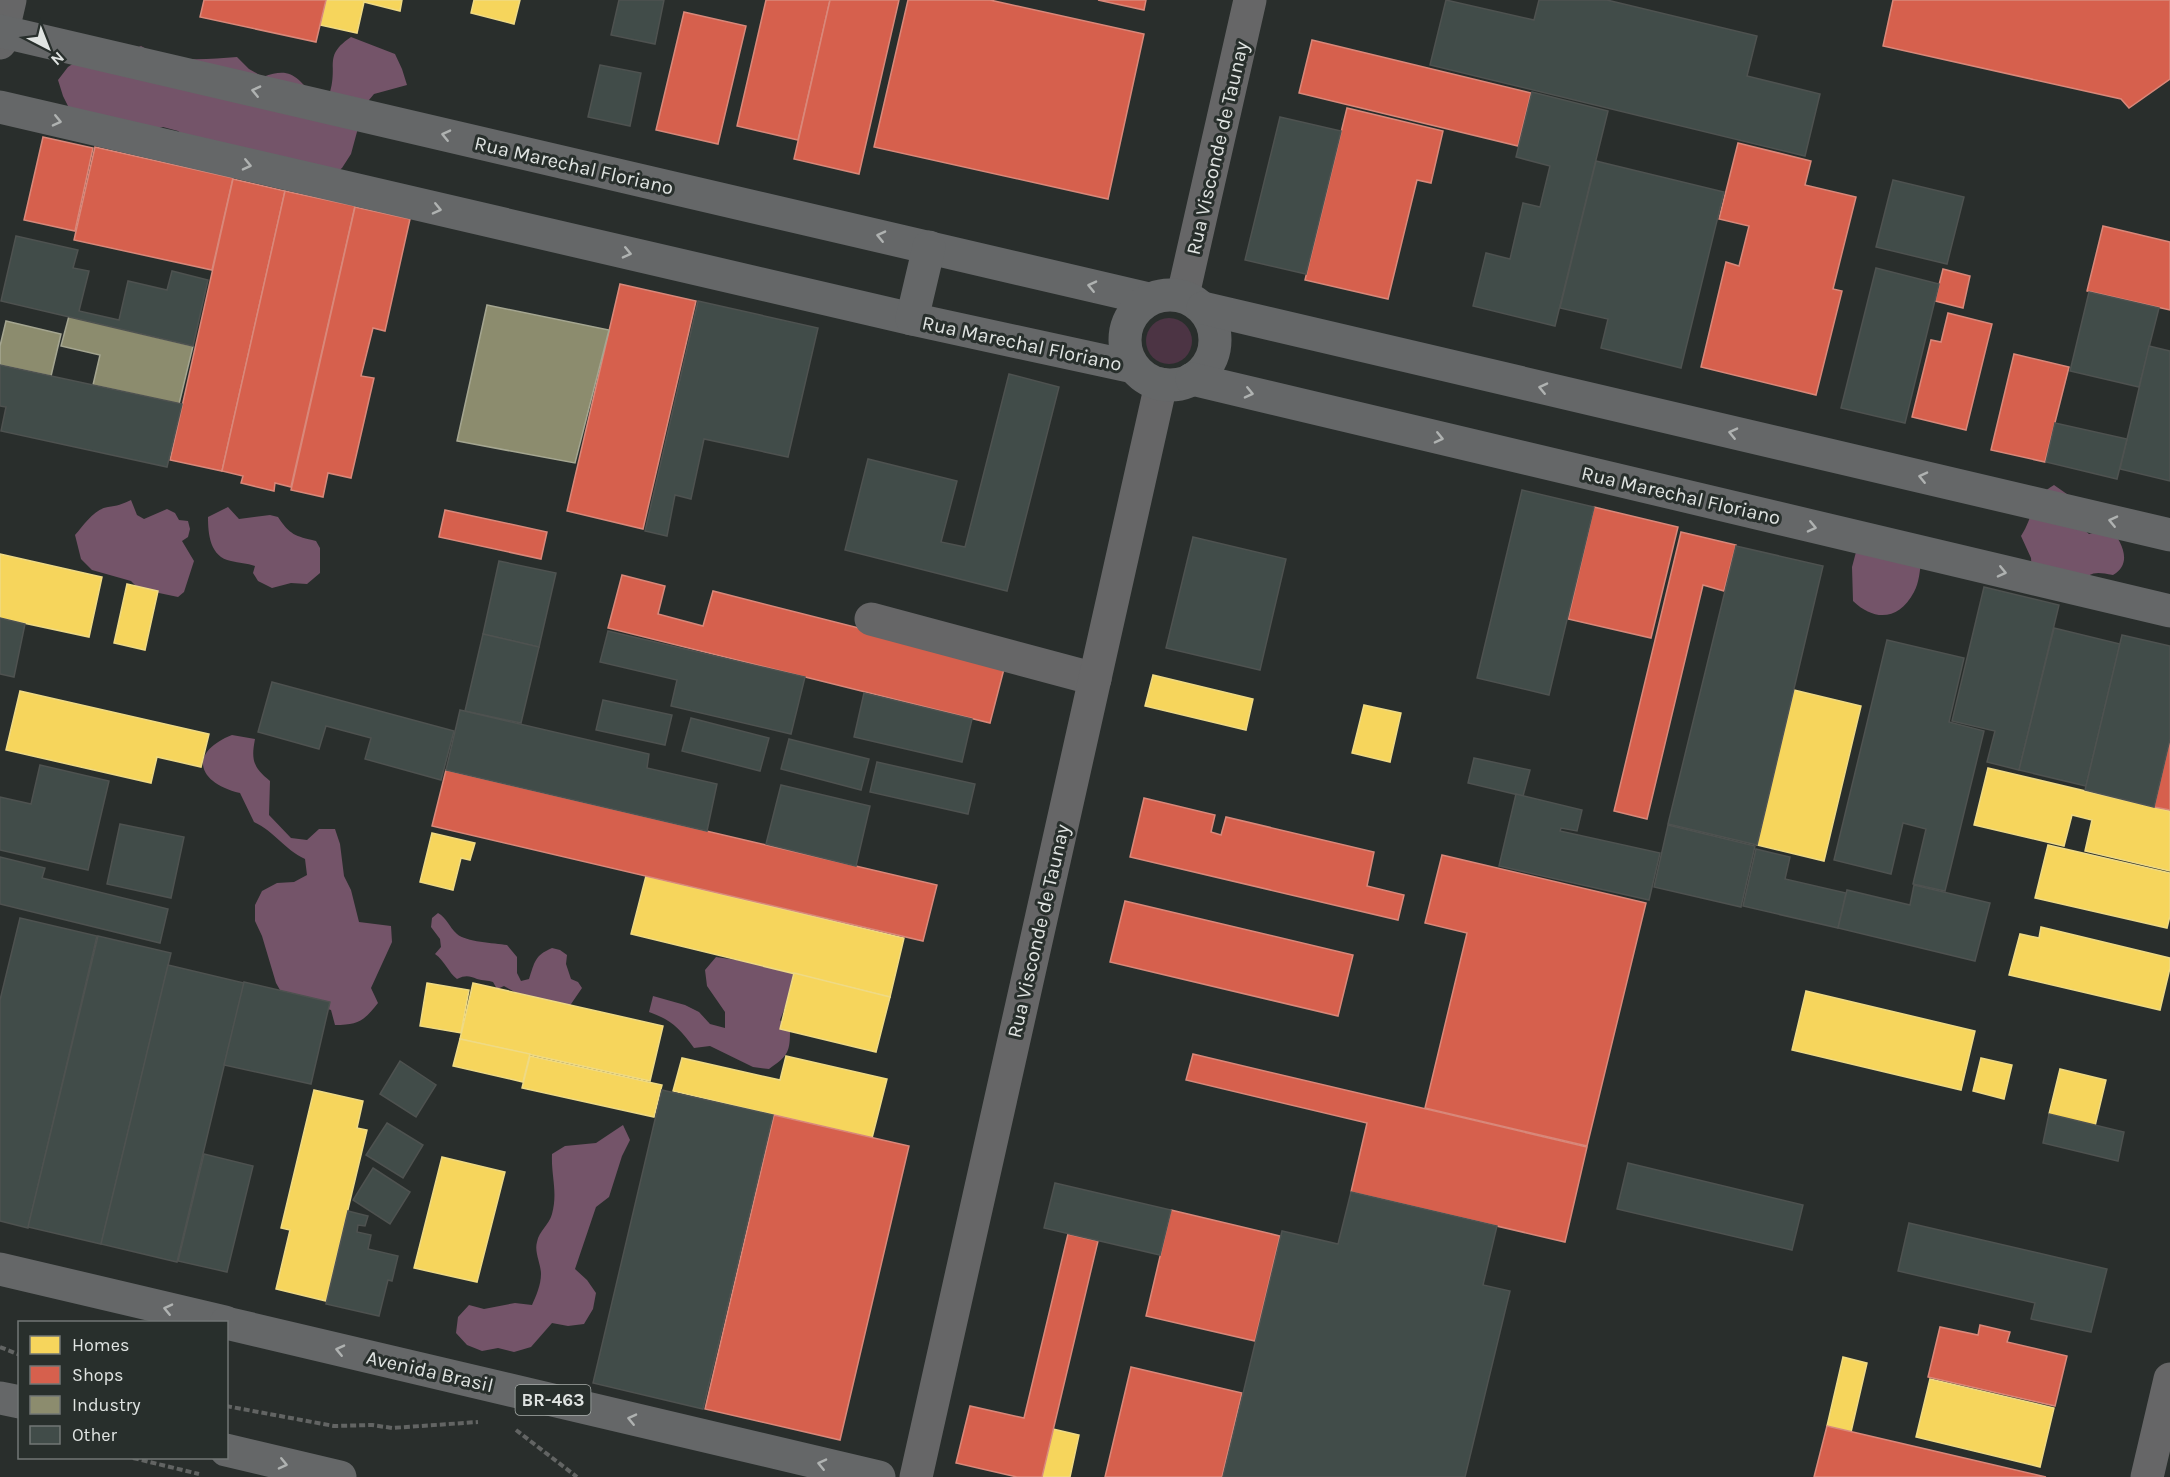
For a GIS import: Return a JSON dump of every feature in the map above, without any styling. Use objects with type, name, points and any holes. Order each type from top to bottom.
[{"type":"main road","name":"Rua Marechal Floriano","points":[[1,35],[1149,299]]},
{"type":"main road","name":"Rua Marechal Floriano","points":[[0,107],[912,320],[1133,367]]},
{"type":"main road","points":[[912,320],[929,247]]},
{"type":"main road","name":"Rua Marechal Floriano","points":[[2170,535],[1159,295],[1149,299],[1134,312],[1125,330],[1125,349],[1133,367],[1140,375],[2170,611]]},
{"type":"main road","points":[[1176,382],[1208,366],[1215,346],[1213,326],[1193,302]]},
{"type":"main road","name":"Avenida Brasil","points":[[0,1269],[218,1321]]},
{"type":"main road","name":"Avenida Brasil","points":[[228,1323],[879,1477]]},
{"type":"main road","points":[[0,1398],[18,1402]]},
{"type":"main road","points":[[228,1450],[340,1477]]},
{"type":"street","points":[[1,35],[10,0]]},
{"type":"street","name":"Rua Visconde de Taunay","points":[[1193,302],[1250,0]]},
{"type":"street","name":"Rua Visconde de Taunay","points":[[916,1477],[1095,679],[1176,382]]},
{"type":"street","points":[[871,619],[1095,679]]},
{"type":"street","points":[[2147,1477],[2170,1379]]},
{"type":"path","points":[[0,1347],[18,1354]]},
{"type":"path","points":[[228,1406],[334,1426],[372,1425],[392,1428],[485,1422]]},
{"type":"path","points":[[512,1428],[529,1438],[577,1477]]},
{"type":"path","points":[[137,1459],[202,1474]]},
{"type":"shaded area","points":[[351,37],[395,54],[407,85],[374,94],[364,106],[351,154],[342,168],[329,178],[204,151],[178,131],[163,127],[129,136],[70,110],[58,80],[68,67],[80,59],[127,52],[141,46],[163,56],[175,58],[237,57],[249,69],[263,77],[281,73],[293,76],[316,97],[330,92],[334,55]]},
{"type":"shaded area","points":[[1169,318],[1178,319],[1186,324],[1191,332],[1191,350],[1186,358],[1178,363],[1169,364],[1160,363],[1152,358],[1147,350],[1146,341],[1147,332],[1152,324],[1160,319]]},
{"type":"shaded area","points":[[2054,485],[2074,499],[2083,529],[2089,534],[2111,528],[2115,534],[2122,546],[2124,559],[2123,565],[2113,575],[2093,574],[2076,584],[2032,574],[2031,558],[2021,536],[2037,502]]},
{"type":"shaded area","points":[[131,500],[137,515],[144,519],[167,509],[175,513],[179,520],[188,521],[190,529],[188,537],[182,541],[194,561],[184,592],[178,597],[136,586],[131,581],[92,570],[81,559],[75,535],[86,522],[103,508]]},
{"type":"shaded area","points":[[228,507],[239,519],[270,515],[278,517],[294,534],[316,541],[320,548],[320,573],[307,584],[291,583],[272,588],[258,581],[253,573],[255,566],[224,559],[214,550],[208,517]]},
{"type":"shaded area","points":[[1856,552],[1921,560],[1916,588],[1908,601],[1894,613],[1878,615],[1861,608],[1853,601],[1852,567]]},
{"type":"shaded area","points":[[232,735],[255,739],[253,752],[255,763],[270,781],[269,815],[291,838],[307,840],[319,829],[335,829],[340,844],[344,876],[351,890],[359,922],[391,926],[392,942],[371,988],[378,1003],[360,1021],[335,1025],[331,1010],[284,997],[276,983],[262,936],[255,921],[255,905],[262,891],[277,883],[294,882],[307,875],[305,859],[254,822],[240,793],[215,782],[207,775],[203,767],[208,750]]},
{"type":"shaded area","points":[[438,913],[461,937],[507,945],[517,957],[517,973],[521,981],[529,979],[536,960],[542,954],[552,948],[560,950],[567,955],[566,964],[571,979],[578,982],[582,988],[569,1007],[518,994],[504,986],[497,989],[491,981],[467,976],[457,979],[435,954],[441,947],[440,939],[431,927],[432,918]]},
{"type":"shaded area","points":[[716,957],[770,965],[787,965],[797,977],[780,1020],[790,1032],[788,1050],[783,1058],[769,1069],[753,1067],[710,1046],[694,1048],[675,1026],[664,1018],[649,1012],[653,996],[685,1005],[699,1012],[710,1024],[725,1028],[725,1012],[707,986],[705,970]]},
{"type":"shaded area","points":[[623,1125],[630,1140],[622,1156],[609,1197],[596,1207],[575,1269],[596,1293],[593,1309],[584,1324],[568,1326],[552,1323],[531,1347],[514,1352],[498,1348],[482,1351],[467,1345],[456,1333],[458,1317],[469,1305],[484,1309],[515,1303],[532,1305],[541,1278],[536,1250],[537,1242],[551,1218],[554,1206],[552,1154],[565,1146],[596,1143]]},
{"type":"building: Homes","points":[[326,0],[402,0],[400,11],[364,2],[357,33],[320,25]]},
{"type":"building: Homes","points":[[474,0],[520,0],[514,24],[471,13]]},
{"type":"building: Homes","points":[[0,554],[102,577],[89,637],[0,618]]},
{"type":"building: Homes","points":[[127,584],[158,591],[145,650],[114,643]]},
{"type":"building: Homes","points":[[1153,675],[1253,699],[1246,730],[1145,706]]},
{"type":"building: Homes","points":[[1794,690],[1861,706],[1824,861],[1757,845]]},
{"type":"building: Homes","points":[[20,691],[209,734],[201,767],[157,757],[151,783],[6,750]]},
{"type":"building: Homes","points":[[1364,705],[1401,713],[1390,762],[1352,753]]},
{"type":"building: Homes","points":[[1988,768],[2170,811],[2170,871],[2085,851],[2092,820],[2072,815],[2064,846],[1974,825]]},
{"type":"building: Homes","points":[[432,833],[475,843],[470,860],[461,858],[453,890],[420,882]]},
{"type":"building: Homes","points":[[2048,845],[2170,873],[2170,916],[2167,928],[2035,898]]},
{"type":"building: Homes","points":[[646,876],[904,938],[890,997],[631,934]]},
{"type":"building: Homes","points":[[2041,927],[2170,958],[2170,968],[2160,1010],[2009,975],[2020,934],[2039,938]]},
{"type":"building: Homes","points":[[794,973],[890,997],[876,1052],[780,1029]]},
{"type":"building: Homes","points":[[427,983],[469,990],[461,1033],[420,1026]]},
{"type":"building: Homes","points":[[473,983],[663,1026],[650,1081],[460,1039]]},
{"type":"building: Homes","points":[[1806,991],[1975,1031],[1961,1090],[1792,1050]]},
{"type":"building: Homes","points":[[460,1039],[530,1054],[523,1082],[453,1066]]},
{"type":"building: Homes","points":[[530,1056],[662,1085],[654,1117],[522,1088]]},
{"type":"building: Homes","points":[[786,1056],[887,1079],[872,1138],[673,1091],[682,1058],[780,1080]]},
{"type":"building: Homes","points":[[1981,1058],[2012,1065],[2004,1099],[1973,1091]]},
{"type":"building: Homes","points":[[2060,1069],[2106,1080],[2095,1126],[2049,1114]]},
{"type":"building: Homes","points":[[314,1090],[363,1101],[357,1128],[367,1130],[326,1301],[276,1289],[290,1230],[281,1228]]},
{"type":"building: Homes","points":[[442,1157],[505,1172],[477,1282],[414,1268]]},
{"type":"building: Homes","points":[[1843,1357],[1867,1363],[1851,1432],[1827,1426]]},
{"type":"building: Homes","points":[[1930,1379],[2054,1408],[2040,1467],[1916,1437]]},
{"type":"building: Homes","points":[[1053,1429],[1079,1435],[1070,1477],[1042,1477]]},
{"type":"building: Shops","points":[[204,0],[326,0],[316,42],[200,17]]},
{"type":"building: Shops","points":[[766,0],[830,0],[798,140],[737,126]]},
{"type":"building: Shops","points":[[830,0],[899,0],[859,174],[794,159]]},
{"type":"building: Shops","points":[[908,0],[990,0],[1144,34],[1108,199],[874,147]]},
{"type":"building: Shops","points":[[1098,0],[1146,0],[1144,10]]},
{"type":"building: Shops","points":[[1893,0],[2170,0],[2170,79],[2129,108],[2121,99],[1883,46]]},
{"type":"building: Shops","points":[[684,12],[746,26],[718,144],[656,130]]},
{"type":"building: Shops","points":[[1312,40],[1531,93],[1518,146],[1299,93]]},
{"type":"building: Shops","points":[[1347,108],[1443,131],[1431,183],[1417,180],[1388,299],[1305,280]]},
{"type":"building: Shops","points":[[43,137],[93,148],[75,231],[24,220]]},
{"type":"building: Shops","points":[[1738,143],[1811,161],[1805,185],[1856,197],[1833,289],[1842,291],[1816,395],[1701,367],[1726,262],[1739,266],[1749,226],[1719,219]]},
{"type":"building: Shops","points":[[95,147],[233,178],[212,270],[74,240]]},
{"type":"building: Shops","points":[[233,179],[285,191],[222,471],[170,460]]},
{"type":"building: Shops","points":[[285,191],[355,206],[291,487],[275,483],[274,491],[241,483],[243,476],[222,471]]},
{"type":"building: Shops","points":[[355,207],[410,219],[385,331],[373,328],[361,376],[374,378],[351,478],[328,473],[323,497],[291,490]]},
{"type":"building: Shops","points":[[2103,226],[2170,242],[2170,310],[2087,291]]},
{"type":"building: Shops","points":[[1943,269],[1970,276],[1963,308],[1935,301]]},
{"type":"building: Shops","points":[[620,284],[696,301],[643,529],[567,511]]},
{"type":"building: Shops","points":[[1948,313],[1992,324],[1966,430],[1912,417],[1931,340],[1941,342]]},
{"type":"building: Shops","points":[[2014,354],[2069,367],[2045,462],[1991,450]]},
{"type":"building: Shops","points":[[1594,507],[1678,527],[1651,638],[1568,619]]},
{"type":"building: Shops","points":[[445,510],[547,532],[541,559],[439,537]]},
{"type":"building: Shops","points":[[1681,532],[1736,545],[1724,591],[1703,585],[1647,819],[1614,811]]},
{"type":"building: Shops","points":[[622,575],[665,586],[658,614],[703,626],[713,591],[1005,665],[990,723],[608,628]]},
{"type":"building: Shops","points":[[2170,739],[2170,810],[2154,807]]},
{"type":"building: Shops","points":[[446,770],[937,885],[923,941],[432,826]]},
{"type":"building: Shops","points":[[1144,798],[1215,815],[1211,832],[1221,835],[1226,817],[1374,852],[1367,886],[1404,895],[1398,920],[1130,857]]},
{"type":"building: Shops","points":[[1442,855],[1646,903],[1587,1146],[1425,1108],[1467,933],[1425,923]]},
{"type":"building: Shops","points":[[1125,901],[1353,955],[1338,1016],[1110,962]]},
{"type":"building: Shops","points":[[1193,1054],[1587,1147],[1565,1242],[1351,1192],[1367,1123],[1186,1080]]},
{"type":"building: Shops","points":[[774,1115],[909,1146],[840,1440],[705,1409]]},
{"type":"building: Shops","points":[[1171,1210],[1280,1236],[1255,1341],[1146,1316]]},
{"type":"building: Shops","points":[[1068,1234],[1098,1241],[1042,1477],[1017,1477],[956,1463],[970,1406],[1024,1418]]},
{"type":"building: Shops","points":[[1980,1325],[2010,1332],[2007,1342],[2067,1356],[2055,1406],[1928,1377],[1940,1327],[1978,1335]]},
{"type":"building: Shops","points":[[1131,1367],[1242,1393],[1222,1477],[1105,1477]]},
{"type":"building: Shops","points":[[1827,1426],[1930,1450],[2046,1477],[1814,1477]]},
{"type":"building: Industry","points":[[487,305],[609,330],[575,463],[457,441]]},
{"type":"building: Industry","points":[[69,316],[193,346],[179,404],[93,385],[100,355],[61,346]]},
{"type":"building: Industry","points":[[6,321],[61,334],[51,376],[0,365],[0,346]]},
{"type":"building: Other","points":[[619,0],[664,0],[655,44],[611,35]]},
{"type":"building: Other","points":[[1446,0],[1534,20],[1539,0],[1607,0],[1757,36],[1747,76],[1820,94],[1805,156],[1430,65]]},
{"type":"building: Other","points":[[600,65],[641,73],[630,126],[588,117]]},
{"type":"building: Other","points":[[1532,92],[1608,111],[1555,326],[1473,306],[1486,253],[1510,259],[1523,203],[1540,207],[1550,166],[1516,157]]},
{"type":"building: Other","points":[[1280,117],[1341,131],[1306,274],[1245,260]]},
{"type":"building: Other","points":[[1596,161],[1724,192],[1681,368],[1601,348],[1608,319],[1560,308]]},
{"type":"building: Other","points":[[1893,180],[1964,197],[1947,264],[1876,247]]},
{"type":"building: Other","points":[[16,236],[78,250],[73,268],[89,271],[79,311],[119,320],[128,281],[167,290],[172,271],[208,280],[193,346],[1,301]]},
{"type":"building: Other","points":[[1876,268],[1939,284],[1905,423],[1841,408]]},
{"type":"building: Other","points":[[2089,292],[2159,308],[2139,387],[2070,371]]},
{"type":"building: Other","points":[[698,301],[818,328],[788,457],[704,439],[691,499],[675,495],[667,536],[645,531]]},
{"type":"building: Other","points":[[2149,346],[2170,351],[2170,481],[2120,469]]},
{"type":"building: Other","points":[[0,365],[182,404],[167,467],[1,431],[6,407],[0,406]]},
{"type":"building: Other","points":[[1009,374],[1059,387],[1007,591],[845,550],[868,459],[957,481],[941,542],[965,547]]},
{"type":"building: Other","points":[[2055,423],[2127,439],[2117,479],[2046,462]]},
{"type":"building: Other","points":[[1522,490],[1594,507],[1549,695],[1477,678]]},
{"type":"building: Other","points":[[1193,537],[1286,559],[1260,670],[1166,648]]},
{"type":"building: Other","points":[[1736,546],[1823,566],[1757,845],[1668,824]]},
{"type":"building: Other","points":[[499,561],[556,573],[539,647],[483,634]]},
{"type":"building: Other","points":[[1984,587],[2059,605],[2019,770],[1987,762],[1995,731],[1952,721]]},
{"type":"building: Other","points":[[0,618],[25,624],[14,677],[0,674]]},
{"type":"building: Other","points":[[2054,628],[2120,644],[2086,786],[2019,770]]},
{"type":"building: Other","points":[[608,631],[805,677],[791,734],[671,706],[677,680],[600,662]]},
{"type":"building: Other","points":[[483,634],[539,647],[521,723],[465,711]]},
{"type":"building: Other","points":[[2122,635],[2170,646],[2170,739],[2154,807],[2085,790]]},
{"type":"building: Other","points":[[1887,640],[1964,658],[1949,722],[1984,731],[1945,891],[1913,884],[1926,829],[1903,823],[1891,874],[1834,860]]},
{"type":"building: Other","points":[[272,682],[454,731],[441,780],[365,759],[371,738],[326,726],[319,749],[258,732]]},
{"type":"building: Other","points":[[864,693],[972,719],[962,762],[854,737]]},
{"type":"building: Other","points":[[603,700],[672,715],[665,745],[596,730]]},
{"type":"building: Other","points":[[460,710],[649,754],[647,768],[717,784],[707,831],[446,770]]},
{"type":"building: Other","points":[[691,718],[769,738],[760,771],[682,751]]},
{"type":"building: Other","points":[[789,739],[869,759],[861,790],[781,769]]},
{"type":"building: Other","points":[[1474,758],[1530,770],[1523,796],[1468,783]]},
{"type":"building: Other","points":[[877,762],[975,784],[968,814],[870,792]]},
{"type":"building: Other","points":[[40,765],[109,781],[88,870],[0,850],[0,797],[31,804]]},
{"type":"building: Other","points":[[781,785],[870,806],[856,866],[766,844]]},
{"type":"building: Other","points":[[1516,794],[1582,810],[1577,831],[1561,828],[1560,831],[1660,853],[1649,900],[1499,866]]},
{"type":"building: Other","points":[[120,824],[184,837],[171,898],[107,884]]},
{"type":"building: Other","points":[[1668,825],[1755,846],[1741,907],[1654,887]]},
{"type":"building: Other","points":[[1756,849],[1790,857],[1785,879],[1846,893],[1838,928],[1743,906]]},
{"type":"building: Other","points":[[0,857],[45,868],[42,878],[168,909],[160,943],[0,904]]},
{"type":"building: Other","points":[[1914,885],[1990,903],[1975,961],[1838,928],[1847,890],[1910,905]]},
{"type":"building: Other","points":[[20,918],[97,936],[28,1228],[0,1221],[0,1000]]},
{"type":"building: Other","points":[[98,936],[171,953],[101,1244],[28,1227]]},
{"type":"building: Other","points":[[168,965],[244,983],[177,1262],[101,1244]]},
{"type":"building: Other","points":[[244,982],[330,1002],[311,1084],[224,1065]]},
{"type":"building: Other","points":[[400,1061],[436,1085],[416,1117],[380,1094]]},
{"type":"building: Other","points":[[662,1090],[773,1115],[703,1409],[593,1383]]},
{"type":"building: Other","points":[[2049,1114],[2124,1132],[2118,1161],[2043,1143]]},
{"type":"building: Other","points":[[387,1123],[423,1145],[403,1178],[366,1155]]},
{"type":"building: Other","points":[[204,1154],[253,1166],[227,1272],[178,1261]]},
{"type":"building: Other","points":[[1628,1163],[1803,1205],[1792,1250],[1617,1209]]},
{"type":"building: Other","points":[[373,1168],[410,1192],[390,1224],[353,1200]]},
{"type":"building: Other","points":[[1055,1183],[1171,1210],[1160,1255],[1044,1228]]},
{"type":"building: Other","points":[[1351,1192],[1497,1226],[1483,1285],[1510,1291],[1465,1477],[1223,1477],[1282,1231],[1338,1244]]},
{"type":"building: Other","points":[[348,1211],[368,1216],[365,1226],[358,1225],[357,1232],[371,1235],[368,1249],[398,1256],[392,1281],[388,1280],[379,1316],[326,1304]]},
{"type":"building: Other","points":[[1909,1223],[2107,1269],[2091,1332],[2031,1319],[2035,1303],[1898,1271]]}]
